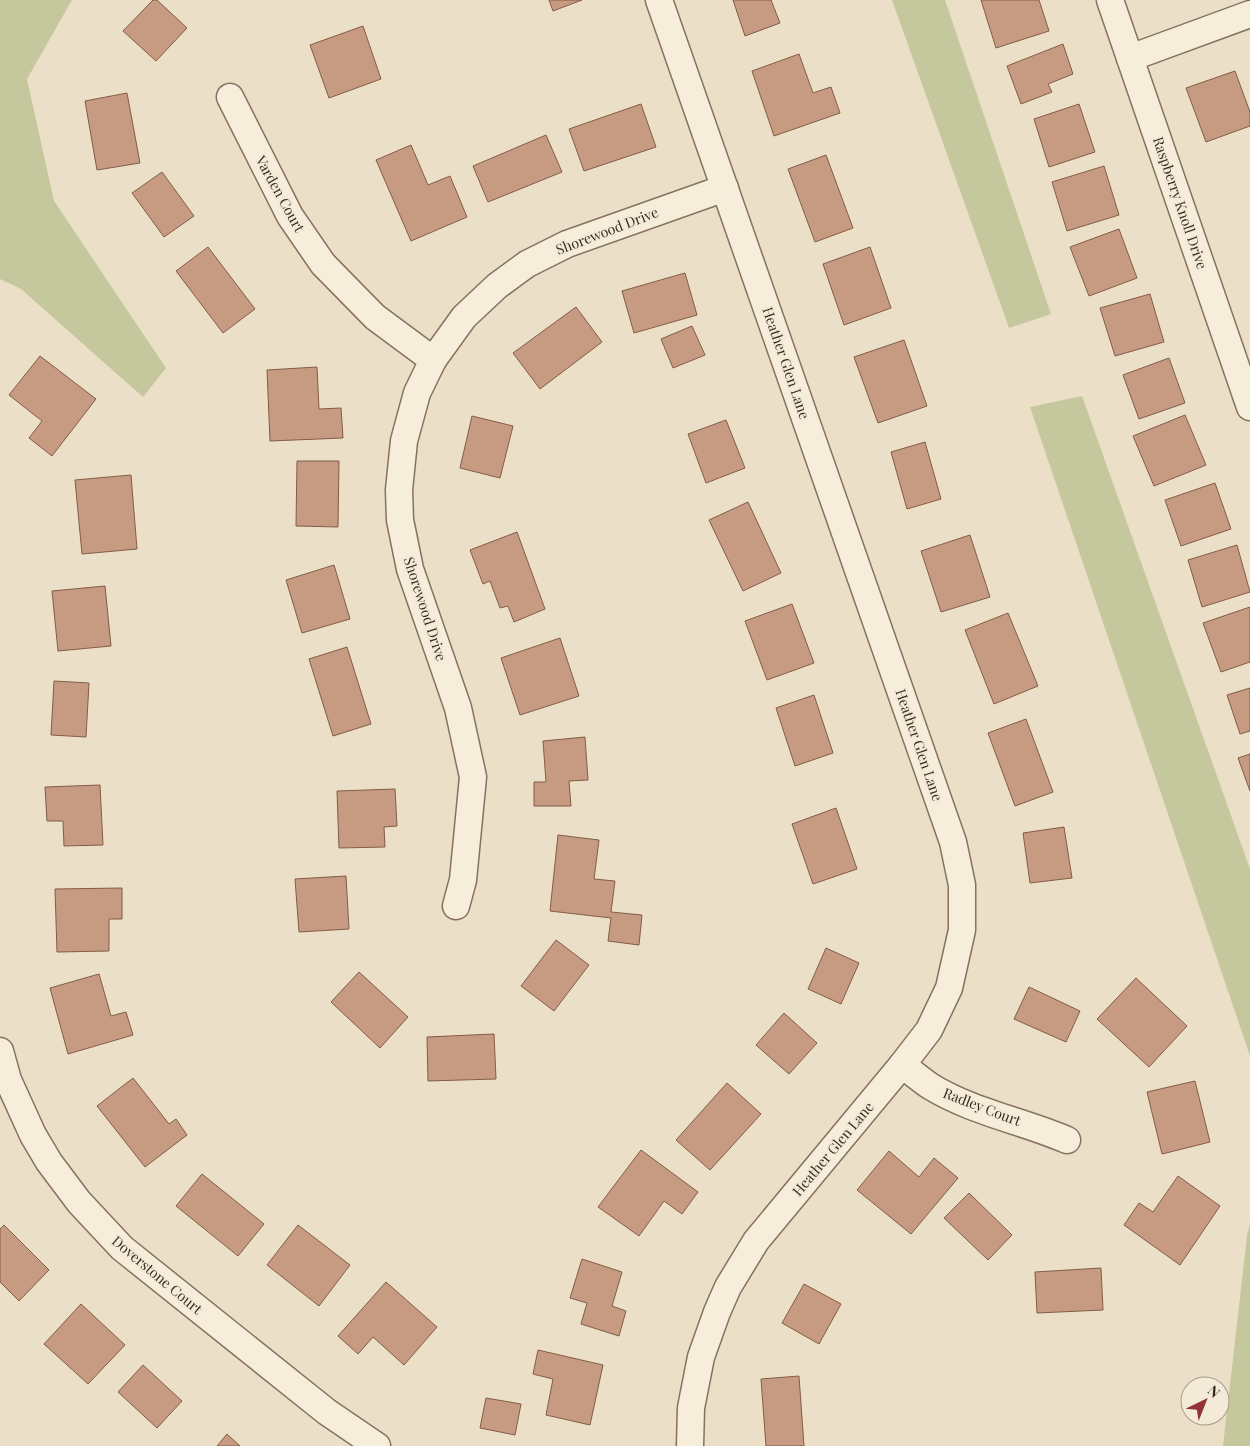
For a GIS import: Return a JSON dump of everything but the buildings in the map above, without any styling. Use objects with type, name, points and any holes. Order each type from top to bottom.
[{"type":"street","name":"Heather Glen Lane","points":[[659,0],[953,842],[962,886],[962,930],[949,988],[929,1030],[756,1242],[728,1287],[716,1312],[701,1357],[691,1408],[690,1446]]},
{"type":"street","name":"Raspberry Knoll Drive","points":[[1110,0],[1250,406]]},
{"type":"street","points":[[1130,58],[1250,14]]},
{"type":"street","name":"Varden Court","points":[[230,97],[290,216],[323,264],[375,317],[433,360]]},
{"type":"street","name":"Shorewood Drive","points":[[456,906],[463,880],[473,777],[458,708],[410,569],[400,520],[399,490],[407,431],[417,393],[433,360],[464,317],[497,286],[527,264],[568,244],[725,188]]},
{"type":"street","name":"Doverstone Court","points":[[0,1051],[8,1080],[33,1135],[49,1162],[78,1202],[122,1248],[327,1412],[377,1446]]},
{"type":"street","name":"Radley Court","points":[[902,1065],[931,1087],[972,1106],[1040,1128],[1067,1140]]},
{"type":"green space","points":[[0,0],[72,0],[27,79],[54,201],[166,368],[143,397],[21,289],[0,279]]},
{"type":"green space","points":[[892,0],[945,0],[1051,314],[1009,328]]},
{"type":"green space","points":[[1082,396],[1250,869],[1250,1056],[1030,407]]},
{"type":"green space","points":[[1250,1223],[1250,1446],[1223,1446],[1225,1426],[1230,1426],[1230,1385]]}]
